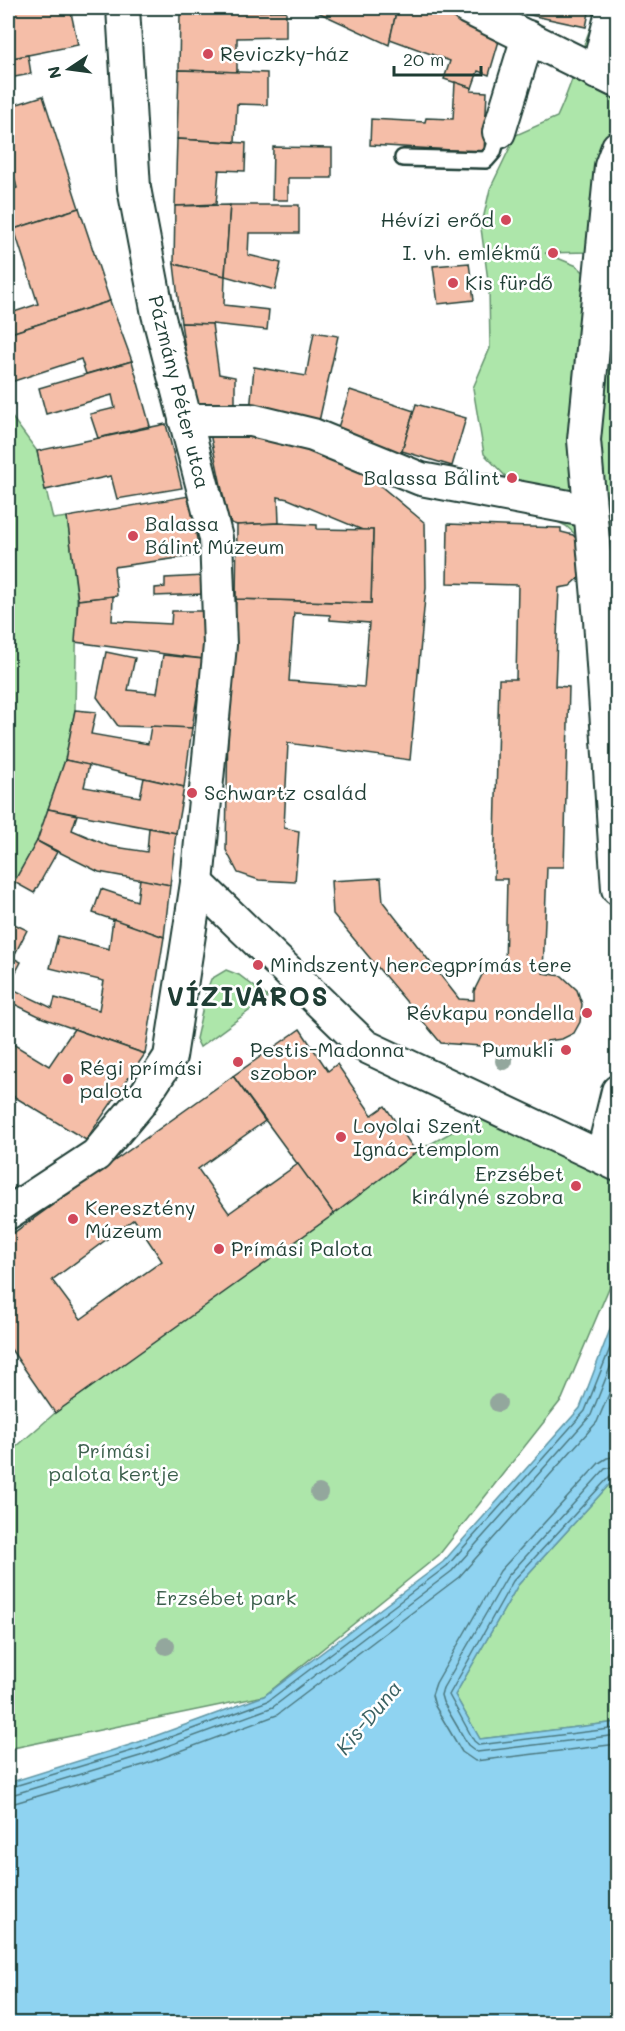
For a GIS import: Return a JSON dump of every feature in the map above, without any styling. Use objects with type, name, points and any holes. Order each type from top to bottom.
[{"type":"street","name":"Pázmány Péter utca","points":[[123,8],[134,188],[158,314],[216,538],[220,645],[197,883]]},
{"type":"street","points":[[468,8],[607,77],[613,8]]},
{"type":"street","points":[[500,132],[522,34]]},
{"type":"street","points":[[618,147],[611,166],[584,440],[601,631],[618,889]]},
{"type":"street","points":[[185,420],[251,420],[313,435],[421,479],[590,511]]},
{"type":"street","points":[[8,1213],[96,1155],[139,1104],[170,1057],[197,883]]},
{"type":"street","points":[[197,883],[366,1046],[610,1161],[618,1090]]},
{"type":"lane","points":[[403,158],[486,160],[493,153],[500,132]]},
{"type":"green space","points":[[599,8],[617,8],[617,240],[588,252],[545,253],[577,266],[608,296],[618,382],[618,555],[614,570],[607,579],[597,585],[582,589],[580,584],[587,575],[586,544],[566,526],[543,515],[484,454],[473,388],[490,348],[489,288],[481,228],[490,189],[516,135],[557,117]]},
{"type":"green space","points":[[8,412],[37,451],[53,519],[67,517],[77,596],[75,710],[65,760],[37,841],[14,882],[8,903]]},
{"type":"green space","points":[[226,970],[239,975],[268,997],[200,1047],[196,1039],[206,993],[211,979]]},
{"type":"green space","name":"Erzsébet park","points":[[484,1114],[617,1171],[617,1269],[562,1399],[439,1555],[264,1696],[8,1749],[8,1454],[55,1413],[416,1152]]},
{"type":"green space","points":[[617,1476],[617,1722],[480,1739],[455,1695],[518,1585]]},
{"type":"water","name":"Kis-Duna","points":[[617,1311],[617,1476],[518,1585],[455,1695],[480,1739],[617,1722],[617,2023],[8,2023],[8,1783],[136,1743],[264,1696],[443,1562],[580,1408]]},
{"type":"building","points":[[8,8],[70,8],[78,45],[8,59]]},
{"type":"building","points":[[181,8],[244,8],[244,12],[180,13]]},
{"type":"building","points":[[309,8],[397,8],[389,45]]},
{"type":"building","points":[[397,8],[432,8],[501,34],[489,75],[478,71],[472,88],[444,79],[450,61],[390,39]]},
{"type":"building","points":[[497,8],[590,8],[586,27]]},
{"type":"building","name":"Reviczky-ház","points":[[286,11],[286,37],[237,38],[237,72],[179,70],[180,13]]},
{"type":"building","points":[[28,55],[31,74],[9,78],[8,59]]},
{"type":"building","points":[[179,70],[267,73],[267,105],[237,104],[235,142],[177,139]]},
{"type":"building","points":[[455,82],[472,88],[471,91],[487,92],[484,152],[370,145],[371,119],[425,122],[426,118],[453,119]]},
{"type":"building","points":[[43,96],[79,208],[8,231],[8,191],[17,188],[8,153],[8,107]]},
{"type":"building","points":[[177,139],[246,143],[245,171],[219,170],[216,204],[175,206]]},
{"type":"building","points":[[273,147],[332,148],[332,178],[288,178],[288,200],[272,200]]},
{"type":"building","points":[[230,205],[225,276],[174,264],[175,206]]},
{"type":"building","points":[[230,205],[299,205],[299,233],[249,233],[248,255],[281,263],[275,290],[225,276]]},
{"type":"building","points":[[79,208],[110,301],[8,334],[8,314],[38,304],[14,229]]},
{"type":"building","name":"Kis fürdő","points":[[469,263],[474,300],[438,304],[433,266]]},
{"type":"building","points":[[174,264],[225,276],[224,305],[269,310],[267,330],[181,323]]},
{"type":"building","points":[[110,301],[132,361],[86,374],[81,359],[8,383],[8,334]]},
{"type":"building","points":[[181,323],[212,324],[219,374],[235,377],[235,408],[194,405]]},
{"type":"building","points":[[314,332],[338,336],[318,426],[250,412],[254,367],[306,376]]},
{"type":"building","points":[[132,361],[150,426],[98,438],[90,414],[115,408],[112,395],[46,414],[39,388]]},
{"type":"building","points":[[350,390],[414,411],[400,457],[335,437]]},
{"type":"building","points":[[416,404],[466,418],[452,466],[402,451]]},
{"type":"building","points":[[166,424],[182,488],[117,499],[111,476],[45,490],[37,451]]},
{"type":"building","points":[[209,429],[301,438],[359,468],[425,523],[426,587],[410,760],[288,743],[284,828],[299,831],[295,882],[259,880],[238,873],[226,850],[228,724],[236,599],[371,603],[373,530],[365,531],[278,497],[279,523],[237,525],[231,523]],"holes":[[[294,613],[330,615],[330,620],[369,623],[364,687],[289,681]]]},
{"type":"building","name":"Balassa Bálint Múzeum","points":[[189,496],[200,555],[114,567],[117,596],[78,600],[67,517]]},
{"type":"building","points":[[279,523],[317,525],[317,529],[373,530],[371,603],[236,599],[237,525]]},
{"type":"building","points":[[448,524],[561,528],[561,532],[573,535],[584,546],[585,564],[580,577],[570,586],[559,588],[555,686],[569,687],[564,867],[547,867],[543,973],[562,976],[577,990],[582,1004],[580,1022],[574,1033],[562,1039],[547,1041],[546,1051],[441,1043],[333,914],[331,881],[381,878],[383,902],[459,999],[474,1000],[474,991],[482,975],[492,968],[505,968],[507,879],[494,879],[499,679],[516,679],[518,585],[447,583]]},
{"type":"building","points":[[204,576],[204,594],[155,596],[155,588],[165,587],[165,578]]},
{"type":"building","points":[[113,596],[112,621],[171,624],[172,611],[206,611],[203,659],[75,642],[78,600]]},
{"type":"building","points":[[106,652],[135,658],[128,690],[157,693],[163,655],[203,659],[192,728],[118,726],[97,697]]},
{"type":"building","points":[[75,710],[96,712],[91,734],[148,744],[151,726],[192,728],[184,787],[65,760]]},
{"type":"building","points":[[65,760],[89,765],[84,787],[140,797],[144,778],[184,787],[176,833],[48,809]]},
{"type":"building","points":[[48,809],[77,815],[72,830],[109,846],[147,852],[149,828],[176,833],[170,885],[99,872],[37,841]]},
{"type":"building","points":[[37,841],[57,852],[34,893],[14,882]]},
{"type":"building","points":[[140,879],[170,885],[164,937],[93,913],[101,889],[137,901]]},
{"type":"building","points":[[113,919],[164,937],[145,1054],[43,1018],[8,1001],[8,987],[52,1008],[55,998],[99,1010],[104,981],[50,968],[58,936],[109,949]]},
{"type":"building","points":[[8,921],[27,930],[13,958],[21,962],[8,987]]},
{"type":"building","name":"Régi prímási palota","points":[[74,1029],[145,1054],[86,1140],[8,1093],[8,1041],[49,1066]]},
{"type":"building","name":"Loyolai Szent Ignác-templom","points":[[300,1029],[328,1071],[337,1064],[372,1115],[385,1106],[416,1152],[334,1214],[233,1076]]},
{"type":"building","name":"Prímási Palota","points":[[233,1076],[265,1121],[198,1169],[229,1213],[298,1164],[334,1214],[55,1413],[8,1345],[8,1237]],"holes":[[[134,1219],[162,1261],[81,1319],[52,1280]]]},
{"type":"place","name":"Reviczky-ház","points":[[208,54]]},
{"type":"place","name":"Hévízi erőd","points":[[506,220]]},
{"type":"place","name":"I. vh. emlékmű","points":[[553,253]]},
{"type":"place","name":"Kis fürdő","points":[[453,283]]},
{"type":"place","name":"Balassa Bálint","points":[[512,478]]},
{"type":"place","name":"Balassa Bálint Múzeum","points":[[133,536]]},
{"type":"place","name":"Schwartz család","points":[[192,793]]},
{"type":"place","name":"Mindszenty hercegprímás tere","points":[[258,965]]},
{"type":"place","name":"Révkapu rondella","points":[[587,1013]]},
{"type":"place","name":"Pumukli","points":[[566,1050]]},
{"type":"place","name":"Pestis-Madonna szobor","points":[[238,1062]]},
{"type":"place","name":"Régi prímási palota","points":[[68,1079]]},
{"type":"place","name":"Loyolai Szent Ignác-templom","points":[[341,1137]]},
{"type":"place","name":"Erzsébet királyné szobra","points":[[576,1186]]},
{"type":"place","name":"Keresztény Múzeum","points":[[73,1219]]},
{"type":"place","name":"Prímási Palota","points":[[219,1249]]},
{"type":"district","name":"VÍZIVÁROS","points":[[248,997]]},
{"type":"park label","name":"Prímási palota kertje","points":[[114,1462]]}]
